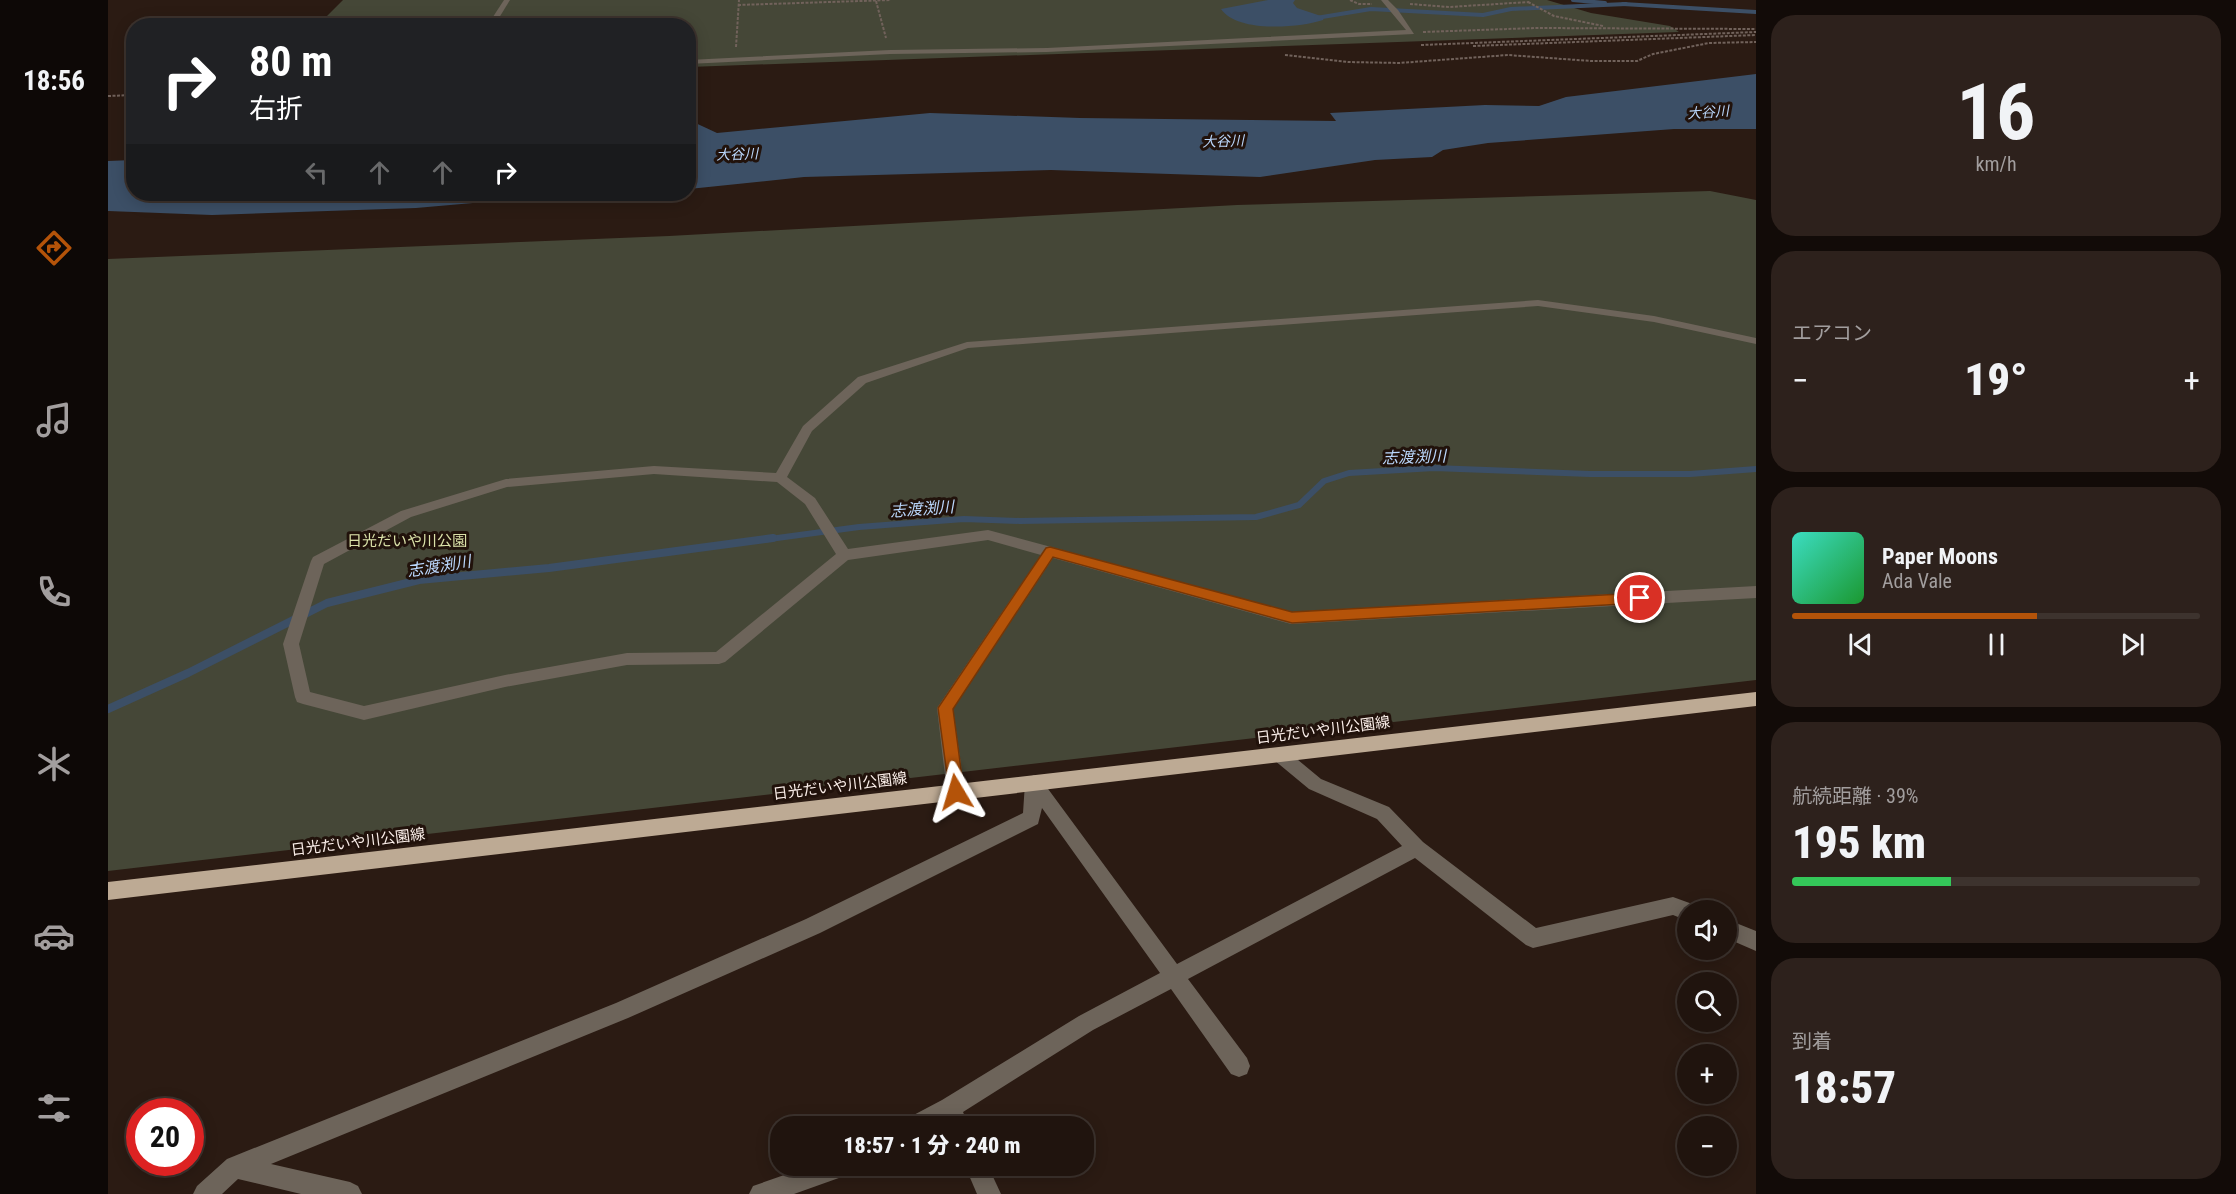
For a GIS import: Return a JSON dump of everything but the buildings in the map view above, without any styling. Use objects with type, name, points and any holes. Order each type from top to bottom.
[{"type":"main road","name":"日光だいや川公園線","points":[[108,891],[1756,699]]},
{"type":"street","points":[[495,18],[507,0]]},
{"type":"street","points":[[1390,5],[1411,32]]},
{"type":"street","points":[[696,62],[890,52],[1047,51],[1411,32]]},
{"type":"street","points":[[780,478],[807,429],[862,380],[967,345],[1538,303],[1654,319],[1756,341]]},
{"type":"street","points":[[844,555],[810,501],[780,478],[654,470],[506,483],[406,514],[318,561],[291,644],[303,697],[364,713],[505,681],[627,659],[719,658],[844,555],[988,535],[1292,618],[1756,592]]},
{"type":"street","points":[[956,792],[945,708],[1050,552]]},
{"type":"street","points":[[1280,755],[1315,784],[1383,813],[1416,848],[1533,938],[1673,906],[1677,908]]},
{"type":"street","points":[[1034,783],[1239,1066]]},
{"type":"street","points":[[205,1194],[235,1167],[621,1011],[813,926],[1032,818],[1034,783]]},
{"type":"street","points":[[955,1116],[1086,1023],[1416,848]]},
{"type":"street","points":[[1737,933],[1756,941]]},
{"type":"street","points":[[235,1167],[350,1194]]},
{"type":"street","points":[[760,1194],[813,1176]]},
{"type":"street","points":[[981,1176],[989,1194]]},
{"type":"path","points":[[735,60],[739,0]]},
{"type":"path","points":[[738,5],[891,0]]},
{"type":"path","points":[[1350,0],[1359,4],[1449,7],[1529,2]]},
{"type":"path","points":[[1525,0],[1540,10],[1564,19],[1609,28]]},
{"type":"path","points":[[876,1],[890,52]]},
{"type":"path","points":[[1411,32],[1609,28],[1756,32]]},
{"type":"path","points":[[1756,32],[1539,44],[1420,45],[1756,32]]},
{"type":"path","points":[[1277,53],[1348,62],[1399,63],[1508,55],[1591,61],[1636,61],[1653,54],[1709,43],[1756,42]]},
{"type":"path","points":[[108,96],[126,95]]},
{"type":"green space","points":[[343,0],[1547,0],[1591,13],[1670,26],[1679,32],[696,67],[696,18],[325,18]]},
{"type":"green space","name":"日光だいや川公園","points":[[1710,191],[1756,200],[1756,680],[108,871],[108,259],[669,236],[1237,205]]},
{"type":"water","points":[[1268,0],[1295,0],[1293,3],[1297,8],[1324,17],[1323,20],[1299,25],[1254,25],[1229,17],[1221,9]]},
{"type":"water","name":"大谷川","points":[[1756,74],[1756,129],[1674,129],[1488,143],[1443,150],[1432,157],[1375,160],[1260,177],[1051,170],[804,177],[696,188],[696,123],[717,133],[930,113],[1080,118],[1336,121],[1330,113],[1485,105],[1539,106],[1566,97]]},
{"type":"water","points":[[126,160],[126,201],[496,201],[416,208],[212,215],[108,211],[108,161]]},
{"type":"waterway","points":[[1573,0],[1605,3]]},
{"type":"waterway","points":[[1316,18],[1371,9],[1483,15],[1511,9],[1624,4]]},
{"type":"waterway","points":[[1624,4],[1756,12]]},
{"type":"waterway","name":"志渡渕川","points":[[762,540],[859,527],[964,519],[1020,521],[1256,517],[1299,505],[1324,481],[1349,473],[1434,468],[1590,474],[1690,474],[1756,469]]},
{"type":"waterway","name":"志渡渕川","points":[[108,709],[188,673],[327,603],[419,580],[549,568],[773,538]]},
{"type":"route","points":[[956,792],[945,708],[1050,552],[1292,618],[1640,598]]}]
